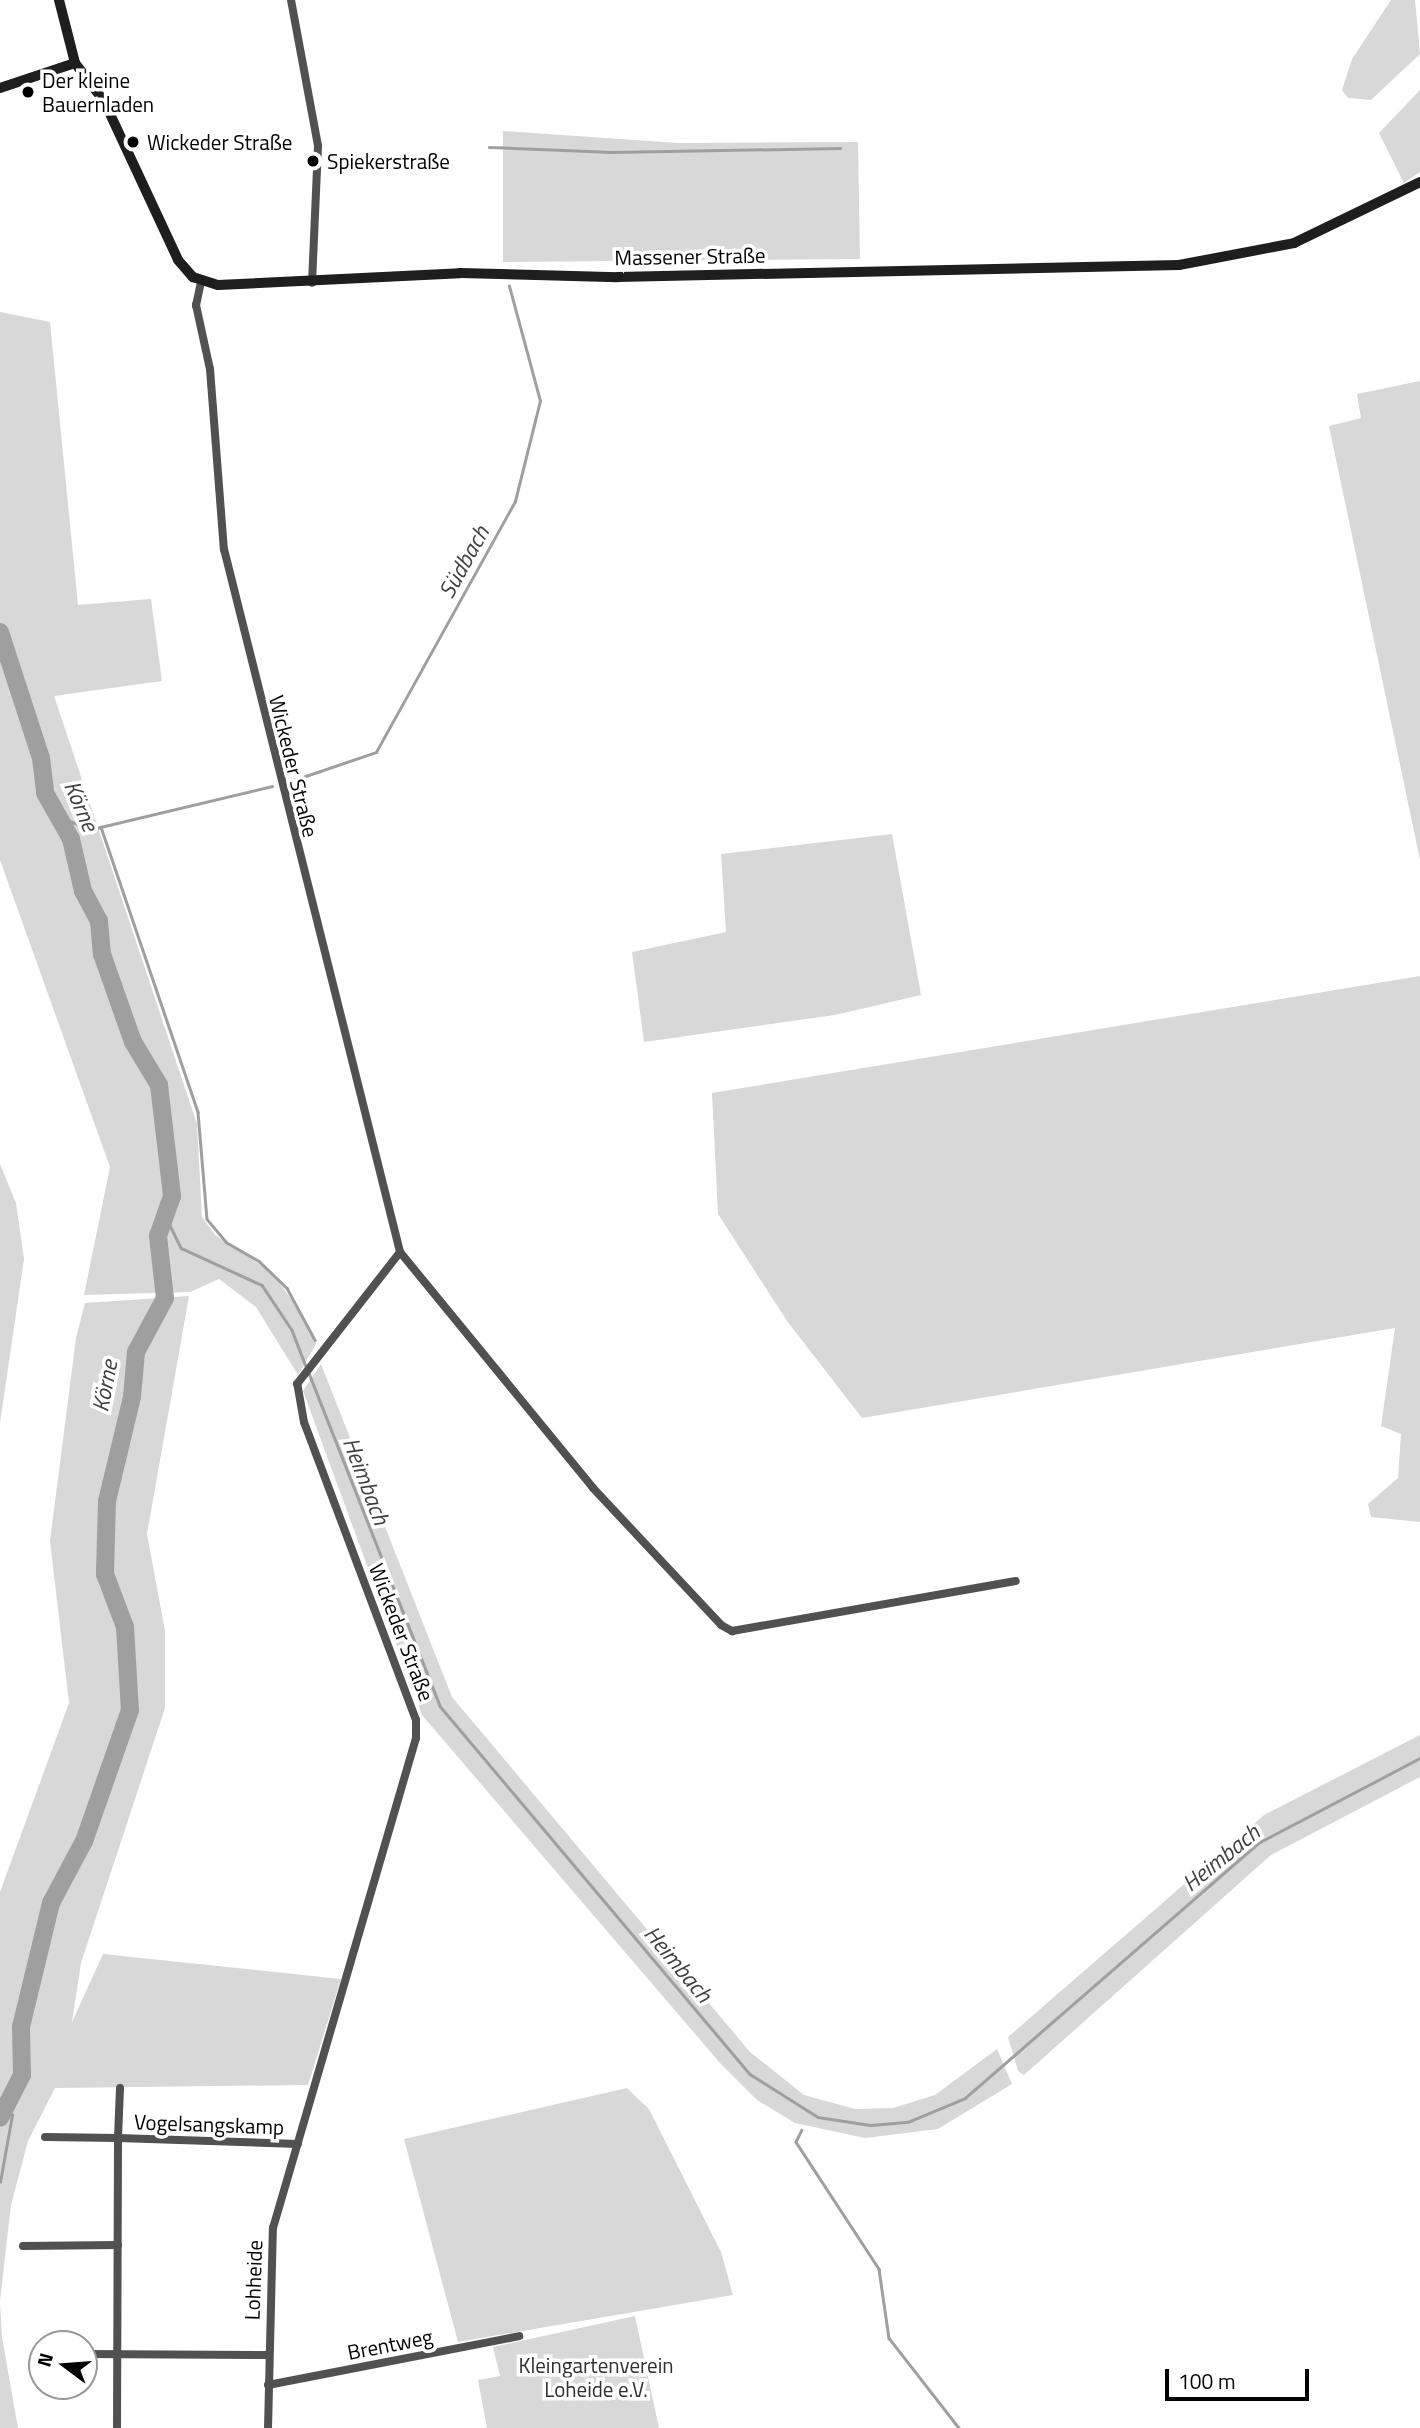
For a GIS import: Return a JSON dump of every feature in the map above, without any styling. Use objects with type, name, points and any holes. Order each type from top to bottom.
[{"type":"main road","points":[[59,0],[75,63],[104,101],[178,260],[201,282]]},
{"type":"main road","points":[[0,88],[75,63]]},
{"type":"main road","name":"Massener Straße","points":[[201,282],[312,283],[460,273],[618,277],[1198,263],[1294,243],[1355,219],[1420,182]]},
{"type":"street","points":[[291,0],[318,146],[312,283]]},
{"type":"street","name":"Wickeder Straße","points":[[201,282],[196,305],[211,369],[224,549],[400,1252],[593,1488],[721,1625],[732,1631],[1016,1581]]},
{"type":"street","name":"Wickeder Straße","points":[[313,2098],[416,1738],[416,1720],[304,1422],[300,1378],[400,1252]]},
{"type":"street","name":"Vogelsangskamp","points":[[117,2428],[120,2088]]},
{"type":"street","name":"Lohheide","points":[[268,2428],[271,2240],[313,2098]]},
{"type":"street","name":"Vogelsangskamp","points":[[45,2137],[298,2144]]},
{"type":"street","points":[[23,2246],[118,2245]]},
{"type":"street","name":"Brentweg","points":[[268,2385],[519,2336]]},
{"type":"street","points":[[98,2354],[270,2356]]},
{"type":"green space","points":[[1391,0],[1415,0],[1420,54],[1371,100],[1348,98],[1342,90],[1352,59]]},
{"type":"green space","points":[[1420,90],[1420,172],[1404,183],[1379,133]]},
{"type":"green space","points":[[503,131],[678,143],[858,142],[860,259],[503,262]]},
{"type":"green space","points":[[0,312],[50,322],[78,605],[151,599],[162,681],[54,696],[197,1124],[202,1217],[215,1235],[271,1272],[298,1308],[316,1344],[298,1375],[256,1307],[219,1279],[190,1292],[84,1295],[110,1167],[0,860]]},
{"type":"green space","points":[[1420,381],[1420,860],[1329,426],[1361,418],[1357,394]]},
{"type":"green space","points":[[892,834],[921,995],[835,1015],[644,1042],[632,952],[726,932],[721,854]]},
{"type":"green space","points":[[1420,976],[1420,1522],[1371,1517],[1368,1504],[1398,1478],[1401,1434],[1381,1426],[1395,1328],[862,1418],[787,1321],[718,1214],[712,1093]]},
{"type":"green space","points":[[0,1164],[16,1203],[24,1259],[0,1423]]},
{"type":"green space","points":[[189,1296],[147,1534],[165,1631],[165,1708],[81,1963],[72,2022],[103,1954],[341,1979],[308,2085],[55,2088],[28,2141],[11,2205],[0,2301],[0,1892],[69,1703],[50,1541],[76,1338],[85,1303]]},
{"type":"green space","points":[[321,1364],[452,1697],[750,2052],[804,2095],[855,2109],[893,2108],[935,2095],[997,2049],[1012,2084],[938,2129],[865,2138],[795,2123],[757,2100],[720,2063],[422,1715],[303,1391]]},
{"type":"green space","points":[[1420,1735],[1420,1777],[1271,1855],[1024,2075],[1018,2071],[1008,2037],[1264,1815]]},
{"type":"green space","points":[[627,2088],[649,2109],[721,2252],[733,2295],[458,2342],[404,2139]]},
{"type":"green space","points":[[0,2303],[2,2337],[18,2428],[0,2428]]},
{"type":"green space","name":"Kleingartenverein Loheide e.V.","points":[[635,2316],[659,2428],[487,2428],[478,2380],[500,2376],[493,2347]]},
{"type":"waterway","points":[[489,147],[612,152],[840,148]]},
{"type":"waterway","name":"Südbach","points":[[291,781],[376,752],[515,501],[540,401],[509,286]]},
{"type":"waterway","name":"Körne","points":[[0,632],[41,758],[45,793],[71,839],[83,891],[99,921],[102,954],[133,1042],[159,1085],[172,1196],[158,1236],[165,1298],[136,1352],[132,1397],[107,1501],[105,1574],[125,1627],[130,1710],[84,1841],[51,1903],[21,2027],[22,2075],[0,2118]]},
{"type":"waterway","name":"Südbach","points":[[61,818],[92,829],[272,786]]},
{"type":"waterway","points":[[101,827],[198,1112],[207,1219],[226,1242],[259,1261],[287,1288],[315,1340]]},
{"type":"waterway","name":"Heimbach","points":[[165,1215],[181,1248],[262,1285],[292,1330],[306,1367]]},
{"type":"waterway","name":"Heimbach","points":[[309,1373],[440,1706],[750,2074],[818,2117],[871,2125],[908,2122],[965,2098],[1260,1842],[1420,1758]]},
{"type":"waterway","points":[[0,2182],[12,2115]]},
{"type":"waterway","points":[[802,2130],[796,2142],[879,2269],[889,2338],[959,2428]]},
{"type":"place","name":"Der kleine Bauernladen","points":[[28,92]]},
{"type":"place","name":"Wickeder Straße","points":[[133,142]]},
{"type":"place","name":"Spiekerstraße","points":[[313,161]]}]
